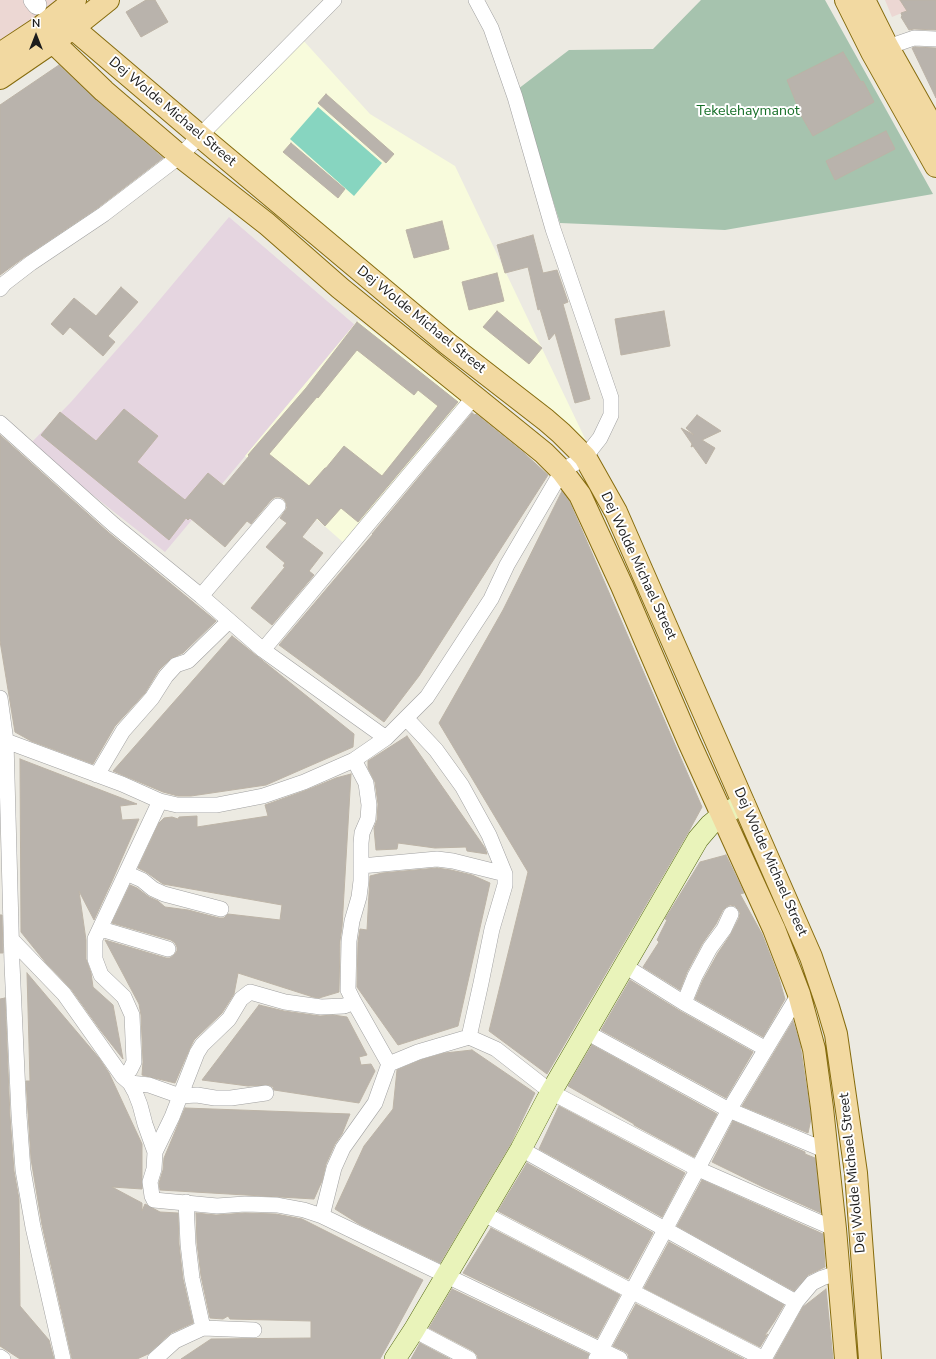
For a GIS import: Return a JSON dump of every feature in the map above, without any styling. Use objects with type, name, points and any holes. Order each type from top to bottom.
[{"type":"main road","points":[[0,78],[70,13],[108,0]]},
{"type":"main road","points":[[846,0],[936,133]]},
{"type":"main road","points":[[864,0],[880,49],[936,166]]},
{"type":"main road","name":"Dej Wolde Michael Street","points":[[70,13],[200,136],[448,344],[562,433],[585,456],[616,512],[811,957],[828,1007],[836,1034],[856,1173],[870,1359]]},
{"type":"main road","points":[[0,54],[47,35]]},
{"type":"main road","name":"Dej Wolde Michael Street","points":[[47,35],[104,91],[180,156],[267,224],[340,288],[544,453],[562,471],[580,495],[774,929],[799,994],[814,1049],[827,1151],[846,1359]]},
{"type":"main road","points":[[340,288],[359,270]]},
{"type":"main road","points":[[395,1359],[446,1277],[482,1213],[521,1149],[551,1092],[698,839],[710,825],[722,815],[744,803]]},
{"type":"street","points":[[0,289],[5,283],[30,263],[104,214],[180,156],[334,0]]},
{"type":"street","points":[[6,741],[122,784],[160,801],[177,804],[217,805],[263,796],[304,782],[354,760],[386,738],[427,697],[488,605],[507,565],[562,471],[585,456],[600,438],[608,422],[611,411],[611,398],[553,229],[515,97],[491,28],[476,0]]},
{"type":"street","name":"Dej Wolde Michael Street","points":[[35,2],[70,13]]},
{"type":"street","name":"Dej Wolde Michael Street","points":[[35,2],[47,35]]},
{"type":"street","points":[[880,49],[914,38],[936,39]]},
{"type":"street","points":[[263,650],[474,397]]},
{"type":"street","points":[[0,423],[114,525],[201,596],[263,650],[386,738]]},
{"type":"street","points":[[201,596],[278,506]]},
{"type":"street","points":[[595,526],[616,512]]},
{"type":"street","points":[[97,775],[123,731],[152,698],[166,676],[176,665],[188,661],[229,621]]},
{"type":"street","points":[[0,698],[6,741],[4,767],[4,807],[13,940],[6,962],[23,1170],[33,1227],[63,1359]]},
{"type":"street","points":[[406,718],[436,750],[462,786],[489,835],[505,874],[505,885],[492,929],[469,1037]]},
{"type":"street","points":[[354,760],[366,783],[369,805],[368,819],[362,833],[360,843],[361,881],[349,941],[348,990],[389,1064]]},
{"type":"street","points":[[126,1079],[134,1062],[132,1015],[124,997],[101,975],[95,959],[95,939],[160,801]]},
{"type":"street","points":[[361,866],[437,859],[453,861],[505,874]]},
{"type":"street","points":[[126,873],[142,880],[153,889],[164,894],[221,909]]},
{"type":"street","points":[[684,1003],[695,976],[710,948],[724,929],[731,914]]},
{"type":"street","points":[[101,929],[168,949]]},
{"type":"street","points":[[13,940],[64,994],[135,1092],[140,1105],[144,1124],[155,1152]]},
{"type":"street","points":[[625,966],[684,1003],[766,1049]]},
{"type":"street","points":[[354,1002],[344,1006],[321,1007],[285,1002],[250,992],[246,994],[236,1004],[229,1019],[202,1045],[197,1053],[172,1117],[155,1152],[154,1169],[150,1182],[154,1200],[217,1206],[245,1204],[277,1205],[304,1210],[322,1216],[599,1354],[620,1359]]},
{"type":"street","points":[[599,1354],[729,1110],[799,994]]},
{"type":"street","points":[[586,1032],[729,1110],[827,1151]]},
{"type":"street","points":[[322,1216],[334,1168],[340,1154],[354,1131],[375,1103],[389,1064],[418,1052],[469,1037],[496,1049],[551,1092],[698,1169],[835,1229]]},
{"type":"street","points":[[126,1079],[180,1096],[197,1095],[215,1098],[231,1098],[266,1093]]},
{"type":"street","points":[[521,1149],[796,1302]]},
{"type":"street","points":[[186,1202],[188,1244],[192,1278],[203,1328]]},
{"type":"street","points":[[482,1213],[764,1359],[796,1302],[812,1283],[826,1276],[839,1275]]},
{"type":"street","points":[[155,1359],[175,1342],[203,1328],[254,1330]]},
{"type":"street","points":[[414,1330],[469,1359]]},
{"type":"shaded area","points":[[0,0],[72,0],[0,50]]},
{"type":"shaded area","points":[[885,0],[933,0],[892,17]]},
{"type":"shaded area","points":[[302,39],[370,114],[455,166],[589,447],[209,136]]},
{"type":"shaded area","points":[[229,217],[355,325],[165,552],[29,445],[71,402],[141,322]]},
{"type":"shaded area","points":[[358,320],[465,402],[345,544],[245,456]]},
{"type":"green space","name":"Tekelehaymanot","points":[[701,0],[825,0],[933,194],[725,230],[560,223],[518,89],[569,50],[653,49]]},
{"type":"green space","points":[[318,107],[382,163],[354,196],[290,139]]},
{"type":"building","points":[[146,0],[155,0],[168,22],[141,37],[126,12]]},
{"type":"building","points":[[900,0],[936,0],[936,30],[909,30],[901,17],[901,13],[907,11]]},
{"type":"building","points":[[912,48],[936,48],[936,98]]},
{"type":"building","points":[[843,52],[861,82],[863,81],[874,102],[813,136],[802,117],[787,80]]},
{"type":"building","points":[[59,65],[96,100],[163,158],[99,207],[0,275],[0,105]]},
{"type":"building","points":[[326,94],[394,154],[386,163],[318,103]]},
{"type":"building","points":[[886,131],[895,149],[835,180],[826,161]]},
{"type":"building","points":[[291,143],[345,189],[338,198],[283,152]]},
{"type":"building","points":[[442,221],[449,249],[414,258],[406,230]]},
{"type":"building","points":[[533,235],[543,273],[557,270],[568,302],[563,304],[590,399],[575,403],[555,333],[549,340],[540,309],[538,310],[528,267],[505,273],[497,245]]},
{"type":"building","points":[[497,273],[504,301],[469,310],[462,282]]},
{"type":"building","points":[[121,287],[138,302],[108,336],[115,342],[103,356],[70,327],[63,335],[51,324],[74,298],[96,316]]},
{"type":"building","points":[[497,311],[542,348],[529,364],[483,327]]},
{"type":"building","points":[[664,311],[670,346],[621,355],[615,319]]},
{"type":"building","points":[[357,322],[458,402],[358,522],[341,508],[325,526],[317,518],[302,537],[323,553],[309,571],[314,575],[272,625],[251,608],[285,567],[283,566],[285,563],[266,547],[287,523],[280,518],[287,508],[284,499],[275,497],[271,500],[251,524],[247,521],[225,547],[190,518],[188,520],[186,518],[169,540],[41,435],[60,412],[96,441],[124,409],[158,436],[137,462],[185,500],[208,473],[224,486],[249,456],[248,455],[306,388]],"holes":[[[357,350],[414,395],[418,390],[438,406],[382,476],[344,446],[309,486],[269,454],[317,397],[318,398]]]},
{"type":"building","points":[[472,413],[475,415],[476,414],[524,453],[548,475],[419,676],[384,722],[279,645],[373,534]]},
{"type":"building","points":[[697,415],[721,431],[702,440],[715,448],[706,464],[693,446],[691,447],[692,444],[681,428],[694,435],[686,428]]},
{"type":"building","points":[[0,435],[108,532],[216,621],[183,653],[170,659],[159,670],[145,693],[115,726],[93,764],[31,741],[15,732],[0,641]]},
{"type":"building","points":[[562,491],[569,501],[581,528],[702,807],[547,1074],[489,1031],[528,872],[439,723],[503,610]]},
{"type":"building","points":[[232,636],[354,734],[353,747],[266,785],[191,796],[178,796],[163,792],[113,771]]},
{"type":"building","points":[[407,736],[485,848],[487,854],[467,851],[466,847],[435,848],[398,843],[397,849],[376,850],[374,828],[377,820],[378,804],[375,782],[368,768],[368,761]]},
{"type":"building","points":[[20,759],[137,804],[120,806],[122,820],[139,819],[94,920],[79,891],[86,940],[86,959],[91,973],[93,987],[113,1005],[123,1059],[71,989],[46,963],[21,932]]},
{"type":"building","points":[[351,774],[340,941],[339,992],[319,998],[313,997],[238,973],[234,994],[222,1013],[194,1040],[175,1083],[142,1075],[143,1062],[141,1015],[139,1004],[105,940],[166,958],[170,958],[174,955],[177,951],[177,947],[171,940],[112,923],[130,885],[158,901],[165,907],[188,910],[219,918],[224,918],[228,914],[280,920],[282,905],[163,884],[138,868],[159,823],[164,818],[172,817],[178,819],[179,817],[197,816],[197,827],[268,816],[265,805],[336,778]]},
{"type":"building","points":[[726,855],[744,893],[740,894],[762,934],[778,975],[785,999],[763,1037],[695,999],[703,980],[739,918],[740,913],[735,906],[730,905],[723,910],[716,924],[702,944],[687,972],[680,990],[643,967],[659,942],[657,940],[667,920],[665,919],[700,862]]},
{"type":"building","points":[[437,868],[472,875],[490,883],[458,1026],[398,1045],[357,987],[358,942],[360,929],[367,930],[370,876],[382,873]]},
{"type":"building","points":[[0,915],[2,915],[3,953],[0,953]]},
{"type":"building","points":[[27,973],[99,1058],[109,1073],[142,1144],[142,1189],[112,1187],[142,1203],[142,1211],[145,1204],[160,1212],[178,1213],[179,1244],[183,1279],[193,1323],[171,1333],[148,1354],[137,1359],[72,1359],[42,1225],[31,1159],[26,1081],[30,1081]]},
{"type":"building","points":[[630,980],[680,1011],[753,1052],[726,1098],[601,1030]]},
{"type":"building","points":[[5,998],[10,1116],[14,1171],[19,1199],[20,1306],[49,1340],[54,1359],[20,1359],[0,1346],[0,999]]},
{"type":"building","points":[[259,1005],[284,1011],[320,1016],[333,1015],[347,1017],[367,1055],[359,1057],[361,1065],[371,1064],[375,1071],[359,1103],[274,1090],[273,1087],[269,1085],[248,1086],[202,1080]]},
{"type":"building","points":[[793,1021],[800,1044],[810,1110],[811,1119],[808,1133],[742,1106]]},
{"type":"building","points":[[592,1045],[717,1114],[694,1157],[634,1125],[568,1086]]},
{"type":"building","points":[[472,1050],[535,1093],[511,1143],[440,1263],[359,1224],[335,1209],[364,1146],[393,1109],[397,1070],[421,1060],[445,1053]]},
{"type":"building","points":[[559,1106],[685,1173],[662,1217],[539,1149]]},
{"type":"building","points":[[185,1108],[350,1114],[342,1134],[335,1144],[326,1164],[322,1181],[314,1199],[160,1190],[159,1183],[163,1170],[164,1158]]},
{"type":"building","points":[[733,1121],[805,1152],[805,1154],[815,1158],[821,1213],[712,1162]]},
{"type":"building","points":[[527,1163],[653,1233],[628,1279],[498,1211]]},
{"type":"building","points":[[702,1180],[823,1234],[825,1267],[808,1275],[794,1291],[677,1226]]},
{"type":"building","points":[[196,1213],[216,1215],[245,1213],[276,1214],[302,1219],[423,1280],[380,1359],[181,1359],[211,1339],[311,1338],[311,1321],[230,1319],[228,1316],[223,1319],[210,1318],[201,1276],[197,1243]]},
{"type":"building","points":[[491,1228],[620,1295],[597,1338],[463,1273]]},
{"type":"building","points":[[669,1242],[784,1305],[765,1335],[768,1334],[760,1347],[644,1288]]},
{"type":"building","points":[[452,1289],[589,1354],[587,1359],[478,1359],[477,1355],[473,1351],[429,1328]]},
{"type":"building","points":[[826,1289],[833,1359],[774,1359],[803,1307]]},
{"type":"building","points":[[636,1304],[744,1359],[629,1359],[628,1354],[613,1346]]},
{"type":"building","points":[[420,1343],[450,1359],[411,1359]]}]
